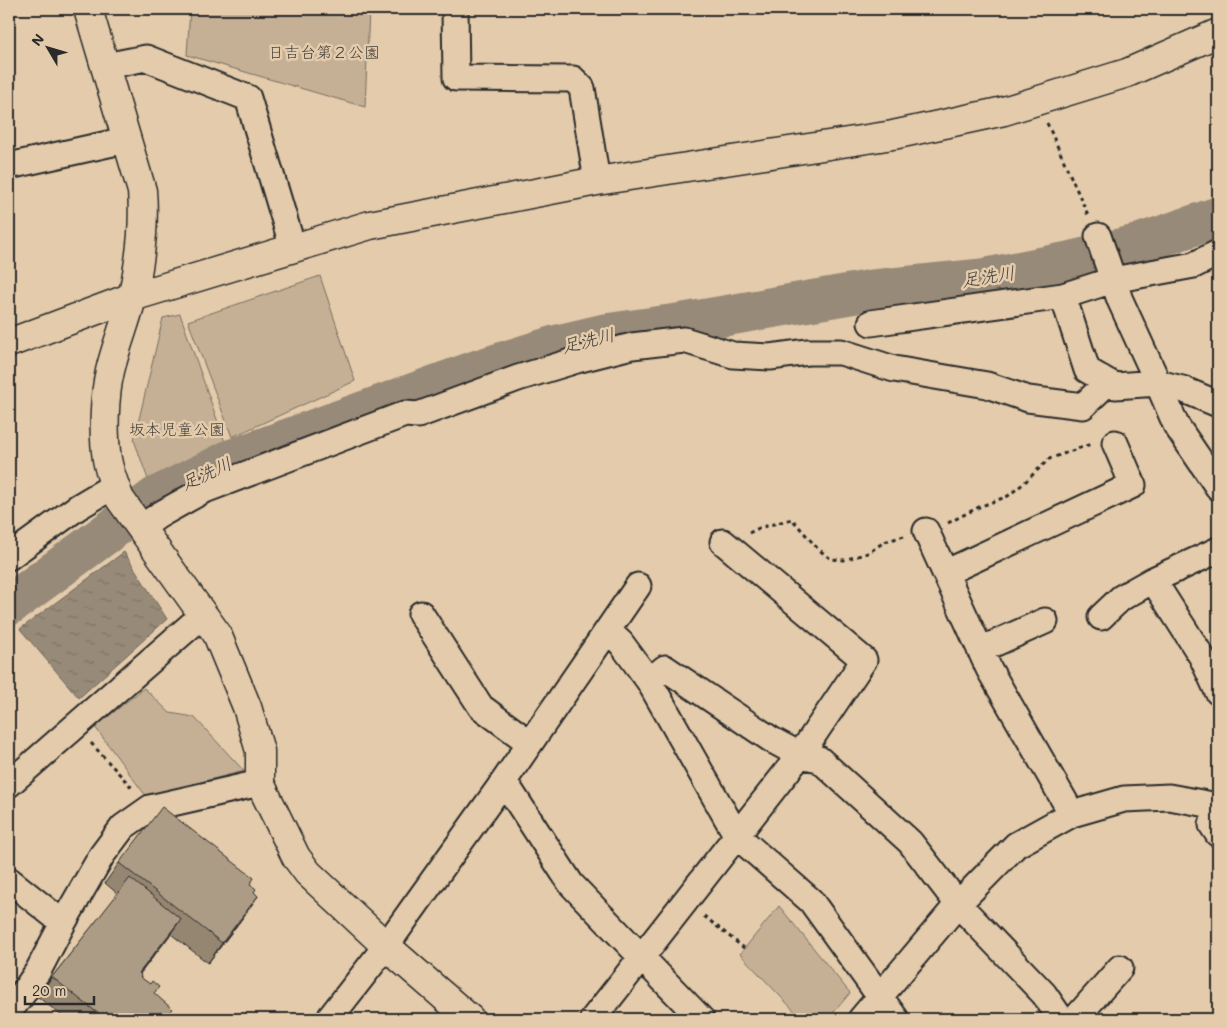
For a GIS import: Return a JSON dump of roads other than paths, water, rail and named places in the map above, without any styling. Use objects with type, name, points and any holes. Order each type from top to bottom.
[{"type":"street","points":[[88,9],[142,191],[144,214],[144,228],[132,298],[110,373],[105,416],[107,459],[118,492],[217,634],[247,708],[260,751],[260,782],[296,857],[308,873],[386,946],[470,1019]]},
{"type":"street","points":[[455,9],[456,78],[574,79],[582,88],[597,181]]},
{"type":"street","points":[[9,343],[132,298],[370,225],[597,181],[893,135],[1004,112],[1127,73],[1218,33]]},
{"type":"street","points":[[105,66],[146,58],[248,98],[293,248]]},
{"type":"street","points":[[9,166],[126,140]]},
{"type":"street","points":[[1098,236],[1111,275],[1176,425],[1218,486]]},
{"type":"street","points":[[871,323],[1063,296],[1111,275],[1194,265],[1218,253]]},
{"type":"street","points":[[1063,296],[1087,370],[1115,386],[1158,383],[1182,389],[1218,404]]},
{"type":"street","points":[[140,526],[202,491],[405,414],[418,415],[518,378],[632,346],[684,340],[733,355],[770,357],[808,352],[841,352],[894,369],[987,385],[1028,399],[1082,406],[1108,382]]},
{"type":"street","points":[[945,572],[1133,485],[1115,443]]},
{"type":"street","points":[[9,556],[78,507],[118,492]]},
{"type":"street","points":[[926,531],[989,670],[1072,814]]},
{"type":"street","points":[[594,1019],[800,755],[864,660],[723,542]]},
{"type":"street","points":[[1100,617],[1121,598],[1153,580],[1218,550]]},
{"type":"street","points":[[1153,580],[1202,658],[1218,692]]},
{"type":"street","points":[[330,1019],[386,946],[504,781],[638,586]]},
{"type":"street","points":[[9,784],[204,614]]},
{"type":"street","points":[[421,614],[481,707],[530,743]]},
{"type":"street","points":[[980,650],[1045,621]]},
{"type":"street","points":[[608,630],[621,643],[649,681],[737,836],[811,901],[896,1019]]},
{"type":"street","points":[[649,681],[665,668],[772,740],[800,755],[819,759],[910,842],[958,904],[1044,994],[1061,1019]]},
{"type":"street","points":[[504,781],[572,884],[700,1019]]},
{"type":"street","points":[[9,1011],[38,970],[62,923],[102,855],[123,827],[150,808],[260,782]]},
{"type":"street","points":[[860,1019],[958,904],[1016,846],[1072,814],[1124,799],[1169,797],[1218,807],[1212,825],[1218,834]]},
{"type":"street","points":[[9,880],[62,923]]},
{"type":"street","points":[[1074,1019],[1120,968]]},
{"type":"water","points":[[124,552],[167,619],[79,698],[20,629]]},
{"type":"waterway","name":"足洗川","points":[[9,605],[156,497],[230,460],[478,370],[554,346],[605,334],[684,323],[873,290],[982,279],[1073,261],[1139,244],[1218,217]]},
{"type":"park label","name":"日吉台第２公園","points":[[324,51]]},
{"type":"park label","name":"坂本児童公園","points":[[177,428]]}]
